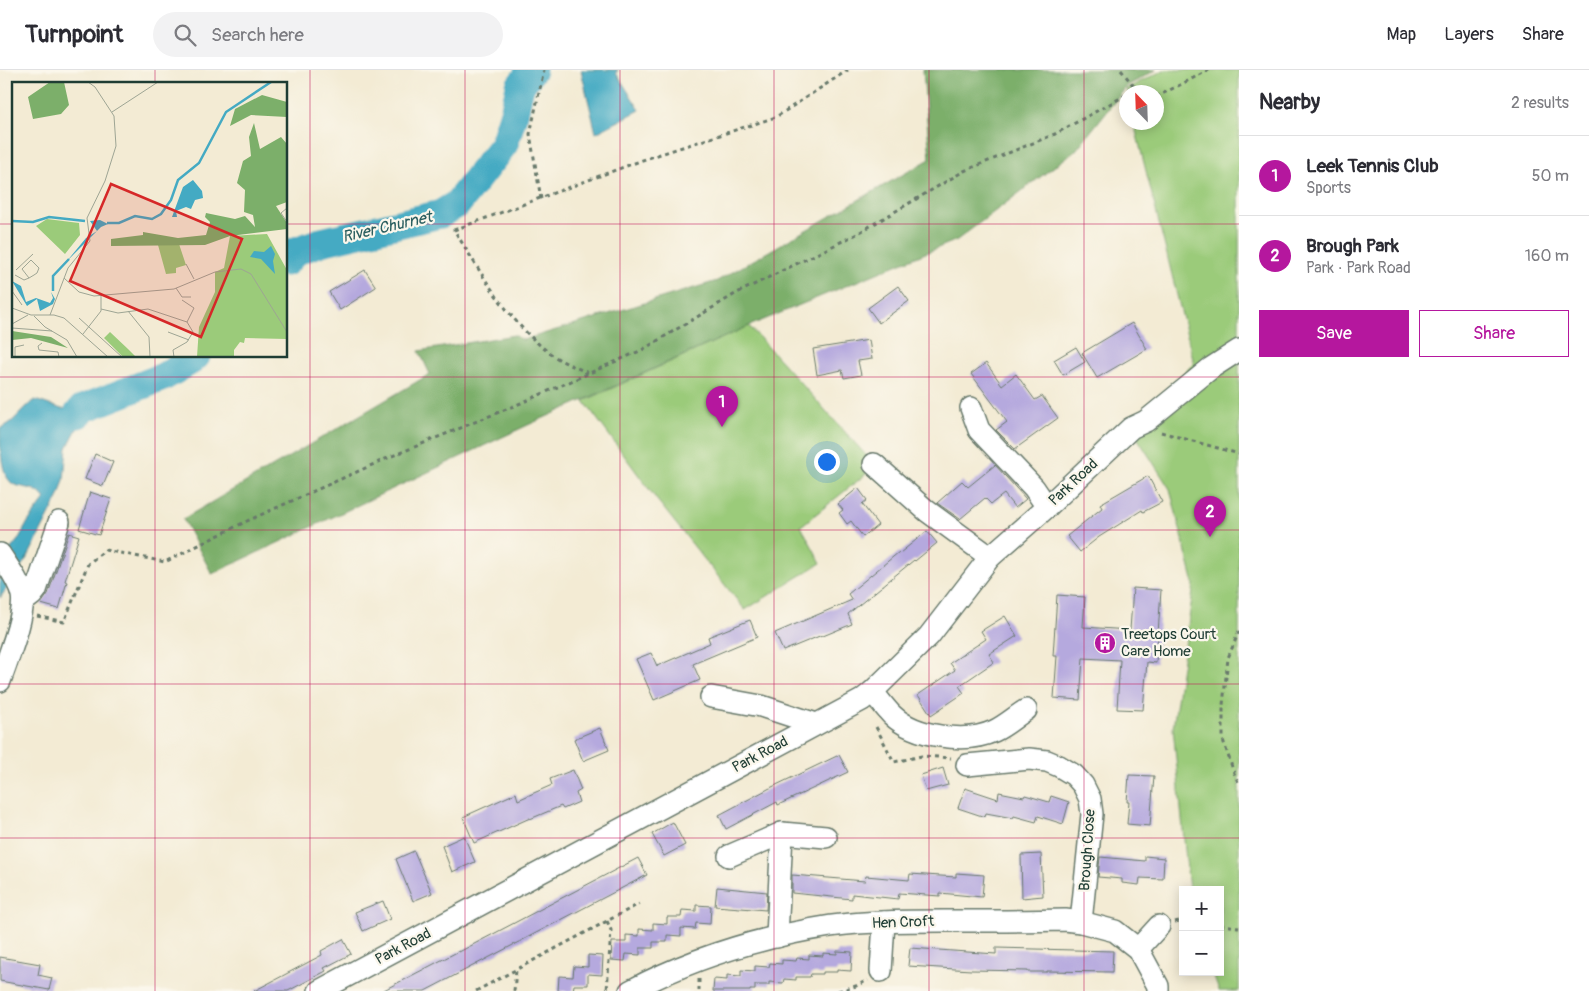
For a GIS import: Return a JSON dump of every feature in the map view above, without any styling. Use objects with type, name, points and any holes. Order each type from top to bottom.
[{"type":"street","name":"Park Road","points":[[320,991],[862,700],[929,636],[990,557],[1138,425],[1211,368],[1239,350]]},
{"type":"street","points":[[970,408],[979,430],[1034,488],[1047,507]]},
{"type":"street","points":[[874,464],[927,511],[990,557]]},
{"type":"street","points":[[22,608],[36,590],[59,522]]},
{"type":"street","points":[[0,554],[15,578],[22,594],[22,608],[0,681]]},
{"type":"street","points":[[872,692],[894,716],[911,727],[929,734],[953,738],[973,738],[994,731],[1026,710]]},
{"type":"street","points":[[711,696],[761,706],[816,724]]},
{"type":"street","name":"Brough Close","points":[[967,765],[1029,759],[1047,761],[1074,775],[1083,785],[1090,799],[1092,814],[1081,922]]},
{"type":"street","points":[[776,937],[782,833]]},
{"type":"street","points":[[729,856],[782,833],[826,837]]},
{"type":"street","name":"Hen Croft","points":[[630,991],[654,978],[721,951],[776,937],[832,926],[884,922],[1065,920],[1115,931],[1138,950],[1158,989]]},
{"type":"street","points":[[876,975],[884,922]]},
{"type":"street","points":[[1138,950],[1159,926]]},
{"type":"path","points":[[541,199],[530,134],[544,70]]},
{"type":"path","points":[[589,373],[552,355],[526,333],[496,296],[454,230],[648,158],[776,117],[848,70]]},
{"type":"path","points":[[1121,70],[1132,85]]},
{"type":"path","points":[[1164,93],[1210,70]]},
{"type":"path","points":[[22,608],[64,622],[88,564],[105,550],[165,562],[247,521],[381,461],[642,350],[737,293],[855,235],[964,171],[1054,134],[1119,99]]},
{"type":"path","points":[[1138,425],[1239,454]]},
{"type":"path","points":[[1239,631],[1228,658],[1223,705],[1223,740],[1239,784]]},
{"type":"path","points":[[476,991],[638,904]]},
{"type":"path","points":[[606,921],[611,930],[607,991]]},
{"type":"path","points":[[1224,925],[1239,927]]},
{"type":"path","points":[[514,991],[516,970]]},
{"type":"path","points":[[838,991],[856,986],[876,975]]},
{"type":"green space","points":[[923,70],[1156,70],[1129,85],[1119,85],[1119,96],[1076,150],[957,240],[749,326],[528,425],[212,574],[183,519],[430,374],[419,351],[514,335],[523,340],[717,281],[930,159]]},
{"type":"green space","points":[[1164,70],[1239,70],[1239,991],[1219,991],[1213,976],[1224,976],[1224,886],[1189,886],[1173,728],[1194,584],[1170,489],[1131,428],[1194,363],[1136,130],[1164,130],[1164,85],[1134,85]]},
{"type":"green space","points":[[749,326],[875,467],[801,526],[821,563],[745,610],[657,500],[584,401]]},
{"type":"water","points":[[581,70],[618,70],[616,73],[640,110],[596,133]]},
{"type":"water","points":[[112,390],[114,404],[94,411],[79,425],[67,448],[64,480],[59,496],[29,555],[0,598],[0,562],[18,540],[28,522],[45,499],[35,490],[15,485],[6,476],[2,460],[0,428],[10,423],[35,400],[62,409],[81,404]]},
{"type":"building","points":[[365,270],[376,287],[340,310],[329,292]]},
{"type":"building","points":[[898,286],[909,301],[879,323],[868,308]]},
{"type":"building","points":[[1132,323],[1147,349],[1097,378],[1082,353]]},
{"type":"building","points":[[869,340],[872,359],[858,361],[861,375],[844,378],[842,370],[817,375],[813,349]]},
{"type":"building","points":[[1076,347],[1085,362],[1063,375],[1054,360]]},
{"type":"building","points":[[986,363],[1002,385],[1016,374],[1035,400],[1042,396],[1058,418],[1015,449],[996,430],[1007,422],[971,374]]},
{"type":"building","points":[[95,454],[113,462],[103,486],[85,479]]},
{"type":"building","points":[[995,465],[1026,499],[1015,508],[1004,494],[991,504],[985,498],[960,519],[937,503],[962,481],[968,487]]},
{"type":"building","points":[[1148,476],[1162,502],[1143,512],[1142,510],[1099,537],[1080,552],[1067,536],[1102,508],[1100,504]]},
{"type":"building","points":[[858,488],[867,500],[862,504],[878,525],[863,537],[851,521],[847,524],[839,513],[843,510],[838,504]]},
{"type":"building","points":[[90,492],[111,499],[99,535],[79,529]]},
{"type":"building","points":[[927,531],[937,543],[848,614],[852,624],[783,651],[775,633],[852,600],[848,594]]},
{"type":"building","points":[[69,533],[79,536],[65,581],[67,582],[59,609],[41,604],[48,594]]},
{"type":"building","name":"Treetops Court Care Home","points":[[1133,588],[1161,590],[1156,663],[1147,662],[1143,710],[1117,709],[1120,660],[1083,658],[1080,700],[1054,698],[1057,656],[1053,656],[1057,595],[1085,597],[1083,627],[1130,630]]},
{"type":"building","points":[[1005,616],[1017,636],[989,654],[994,662],[959,686],[964,693],[931,715],[918,695],[955,670],[950,663],[986,639],[981,631]]},
{"type":"building","points":[[750,620],[757,637],[693,664],[700,680],[654,700],[636,659],[651,653],[657,666],[710,643],[708,637]]},
{"type":"building","points":[[600,728],[609,750],[583,761],[574,739]]},
{"type":"building","points":[[839,755],[848,772],[778,805],[777,802],[726,829],[719,815]]},
{"type":"building","points":[[943,768],[948,785],[926,791],[921,775]]},
{"type":"building","points":[[573,770],[581,790],[576,793],[579,802],[563,809],[561,806],[530,818],[474,843],[463,817],[516,793],[518,800],[552,785],[550,779]]},
{"type":"building","points":[[1129,775],[1154,776],[1150,826],[1127,824]]},
{"type":"building","points":[[965,788],[998,799],[999,792],[1024,797],[1025,795],[1049,802],[1051,796],[1069,802],[1063,824],[1038,816],[1036,822],[1014,816],[1013,818],[986,813],[985,817],[958,808]]},
{"type":"building","points":[[673,822],[685,845],[664,856],[652,834]]},
{"type":"building","points":[[464,836],[475,862],[452,872],[442,846]]},
{"type":"building","points":[[414,851],[432,893],[413,901],[396,859]]},
{"type":"building","points":[[1041,854],[1043,896],[1022,898],[1021,855]]},
{"type":"building","points":[[1145,856],[1164,858],[1163,879],[1140,878],[1139,885],[1122,883],[1122,879],[1098,877],[1100,857],[1145,861]]},
{"type":"building","points":[[638,858],[647,875],[425,991],[382,991],[459,952]]},
{"type":"building","points":[[956,873],[984,875],[982,897],[940,893],[940,896],[899,893],[898,899],[852,894],[852,899],[792,893],[792,875],[865,881],[866,876],[909,880],[910,874],[956,877]]},
{"type":"building","points":[[717,887],[767,892],[766,910],[715,906]]},
{"type":"building","points":[[383,901],[390,919],[363,931],[355,912]]},
{"type":"building","points":[[696,905],[711,906],[710,924],[696,923],[695,929],[681,928],[681,936],[667,935],[667,942],[653,942],[653,948],[640,948],[640,955],[626,954],[625,961],[611,960],[612,942],[626,942],[626,935],[639,936],[639,929],[653,930],[653,923],[667,924],[667,917],[681,917],[682,910],[696,911]]},
{"type":"building","points":[[343,939],[351,954],[324,968],[326,971],[288,991],[254,991],[322,955],[321,951]]},
{"type":"building","points":[[910,948],[996,954],[996,948],[1113,951],[1112,972],[1028,972],[908,966]]},
{"type":"building","points":[[837,951],[852,952],[851,971],[837,970],[837,972],[811,974],[810,977],[796,977],[796,980],[784,979],[783,983],[769,982],[769,985],[755,985],[755,990],[750,991],[713,991],[714,979],[727,980],[727,975],[741,976],[741,970],[755,971],[755,966],[769,967],[770,963],[782,964],[782,960],[796,961],[797,958],[809,959],[809,955],[837,954]]},
{"type":"building","points":[[588,955],[603,956],[602,975],[588,974],[588,985],[574,985],[573,991],[558,991],[559,976],[573,977],[574,966],[588,967]]},
{"type":"building","points":[[0,957],[40,964],[38,975],[52,978],[49,990],[0,981]]},
{"type":"waterway","name":"River Churnet","points":[[288,260],[296,251],[321,242],[441,214],[457,204],[504,144],[520,86],[532,70]]},
{"type":"waterway","name":"River Churnet","points":[[78,414],[82,409],[163,377],[194,358]]},
{"type":"place","name":"Leek Tennis Club","points":[[722,427]]},
{"type":"place","name":"Brough Park","points":[[1210,537]]},
{"type":"place","name":"Treetops Court Care Home","points":[[1105,643]]}]
